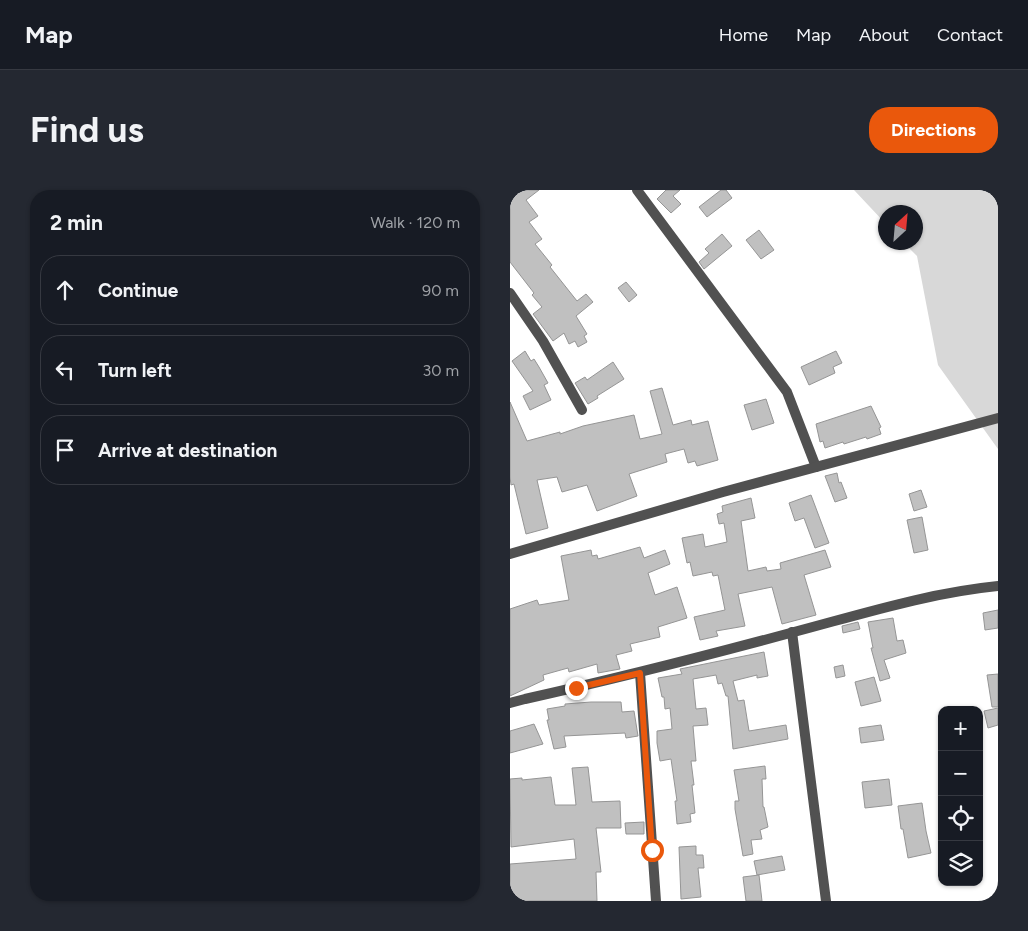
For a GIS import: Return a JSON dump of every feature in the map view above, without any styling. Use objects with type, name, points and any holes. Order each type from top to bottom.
[{"type":"street","points":[[637,190],[787,392],[816,467]]},
{"type":"street","points":[[510,293],[543,340],[582,410]]},
{"type":"street","points":[[510,554],[714,495],[998,418]]},
{"type":"street","points":[[510,703],[640,673],[911,600],[998,586]]},
{"type":"street","points":[[792,632],[826,901]]},
{"type":"street","points":[[640,673],[656,901]]},
{"type":"shaded area","points":[[854,190],[998,190],[998,449],[938,365],[917,256],[911,250],[923,250],[923,205],[878,205],[878,216]]},
{"type":"building","points":[[510,190],[539,190],[526,200],[538,216],[529,222],[542,239],[535,244],[552,265],[550,267],[577,301],[586,294],[593,302],[576,316],[587,334],[584,336],[587,342],[578,347],[575,341],[569,344],[564,333],[553,341],[533,314],[542,307],[532,295],[534,293],[510,262]]},
{"type":"building","points":[[666,190],[680,190],[673,196],[681,204],[671,213],[657,199]]},
{"type":"building","points":[[721,190],[726,190],[732,198],[707,217],[699,207]]},
{"type":"building","points":[[759,230],[774,250],[761,259],[746,240]]},
{"type":"building","points":[[722,234],[732,246],[704,269],[699,262],[709,253],[705,249]]},
{"type":"building","points":[[626,282],[637,295],[629,302],[618,288]]},
{"type":"building","points":[[525,351],[531,361],[534,359],[548,383],[544,385],[551,400],[530,410],[523,396],[533,391],[512,361]]},
{"type":"building","points":[[836,351],[842,363],[833,367],[835,373],[809,385],[801,367]]},
{"type":"building","points":[[613,362],[624,379],[588,404],[575,383],[585,377],[587,380]]},
{"type":"building","points":[[662,388],[673,425],[691,420],[692,425],[708,421],[718,460],[697,466],[695,461],[688,463],[684,449],[665,454],[667,462],[629,474],[637,496],[597,511],[587,485],[562,492],[557,477],[537,480],[548,528],[526,534],[514,484],[511,485],[510,477],[510,402],[527,441],[634,415],[640,439],[662,434],[650,391]]},
{"type":"building","points":[[766,399],[774,423],[752,430],[744,405]]},
{"type":"building","points":[[871,406],[881,427],[879,428],[881,434],[825,448],[823,441],[820,442],[816,424]]},
{"type":"building","points":[[837,473],[839,483],[841,482],[847,498],[835,502],[825,476]]},
{"type":"building","points":[[921,490],[927,507],[914,511],[909,494]]},
{"type":"building","points":[[811,495],[829,543],[815,548],[804,518],[795,521],[789,503]]},
{"type":"building","points":[[751,498],[755,518],[741,521],[748,571],[766,567],[767,571],[781,569],[780,563],[825,550],[831,567],[804,575],[816,615],[782,624],[772,587],[738,594],[745,626],[716,631],[718,636],[700,640],[694,617],[725,610],[718,575],[713,576],[712,572],[693,576],[690,562],[687,563],[682,538],[703,534],[705,547],[727,542],[724,523],[719,524],[717,514],[723,512],[722,506]]},
{"type":"building","points":[[922,517],[928,550],[914,553],[907,520]]},
{"type":"building","points":[[640,547],[644,558],[665,550],[670,564],[648,573],[655,595],[677,587],[687,618],[658,627],[660,637],[630,644],[632,651],[616,655],[620,669],[598,673],[597,664],[569,672],[568,668],[543,675],[544,680],[510,696],[510,609],[537,600],[539,605],[569,600],[561,556],[591,550],[592,556],[597,555],[598,559]]},
{"type":"building","points":[[998,610],[998,628],[985,630],[983,613]]},
{"type":"building","points":[[893,618],[897,641],[903,640],[906,653],[884,660],[890,678],[880,681],[871,648],[873,648],[868,622]]},
{"type":"building","points":[[858,622],[860,629],[843,633],[842,626]]},
{"type":"building","points":[[764,652],[768,676],[757,678],[757,675],[733,681],[738,701],[744,700],[749,731],[786,725],[788,739],[733,749],[728,696],[726,696],[722,683],[718,684],[716,675],[693,679],[696,709],[706,708],[708,725],[693,726],[696,761],[691,761],[695,813],[690,814],[691,822],[677,824],[675,801],[677,801],[671,759],[660,761],[657,743],[657,731],[672,729],[670,708],[665,709],[664,697],[662,697],[658,678],[682,674],[680,669]]},
{"type":"building","points":[[843,665],[845,676],[836,678],[834,667]]},
{"type":"building","points":[[998,674],[998,707],[992,707],[987,675]]},
{"type":"building","points":[[874,677],[881,701],[861,706],[855,682]]},
{"type":"building","points":[[621,702],[622,712],[634,711],[638,736],[626,738],[625,733],[564,736],[566,747],[554,749],[547,720],[549,720],[547,709],[565,706],[565,704]]},
{"type":"building","points":[[998,708],[998,725],[988,728],[984,711]]},
{"type":"building","points":[[534,724],[543,744],[510,753],[510,731]]},
{"type":"building","points":[[881,725],[884,740],[861,743],[859,728]]},
{"type":"building","points":[[765,766],[766,779],[762,779],[763,807],[768,827],[760,830],[762,839],[751,840],[753,854],[743,856],[735,809],[735,801],[739,801],[734,770]]},
{"type":"building","points":[[588,767],[592,802],[620,801],[621,828],[596,828],[601,872],[596,872],[597,901],[510,901],[510,864],[576,859],[574,839],[511,847],[510,779],[522,778],[522,780],[551,777],[555,805],[576,805],[572,768]]},
{"type":"building","points":[[889,779],[892,805],[865,808],[862,782]]},
{"type":"building","points":[[922,803],[931,853],[908,858],[898,806]]},
{"type":"building","points":[[644,822],[644,834],[626,834],[625,823]]},
{"type":"building","points":[[696,846],[696,855],[703,855],[704,868],[698,868],[701,897],[681,899],[679,847]]},
{"type":"building","points":[[782,856],[785,870],[757,875],[754,861]]},
{"type":"building","points":[[759,875],[762,901],[746,901],[743,877]]},
{"type":"route","points":[[576,688],[640,673],[652,850]]}]
